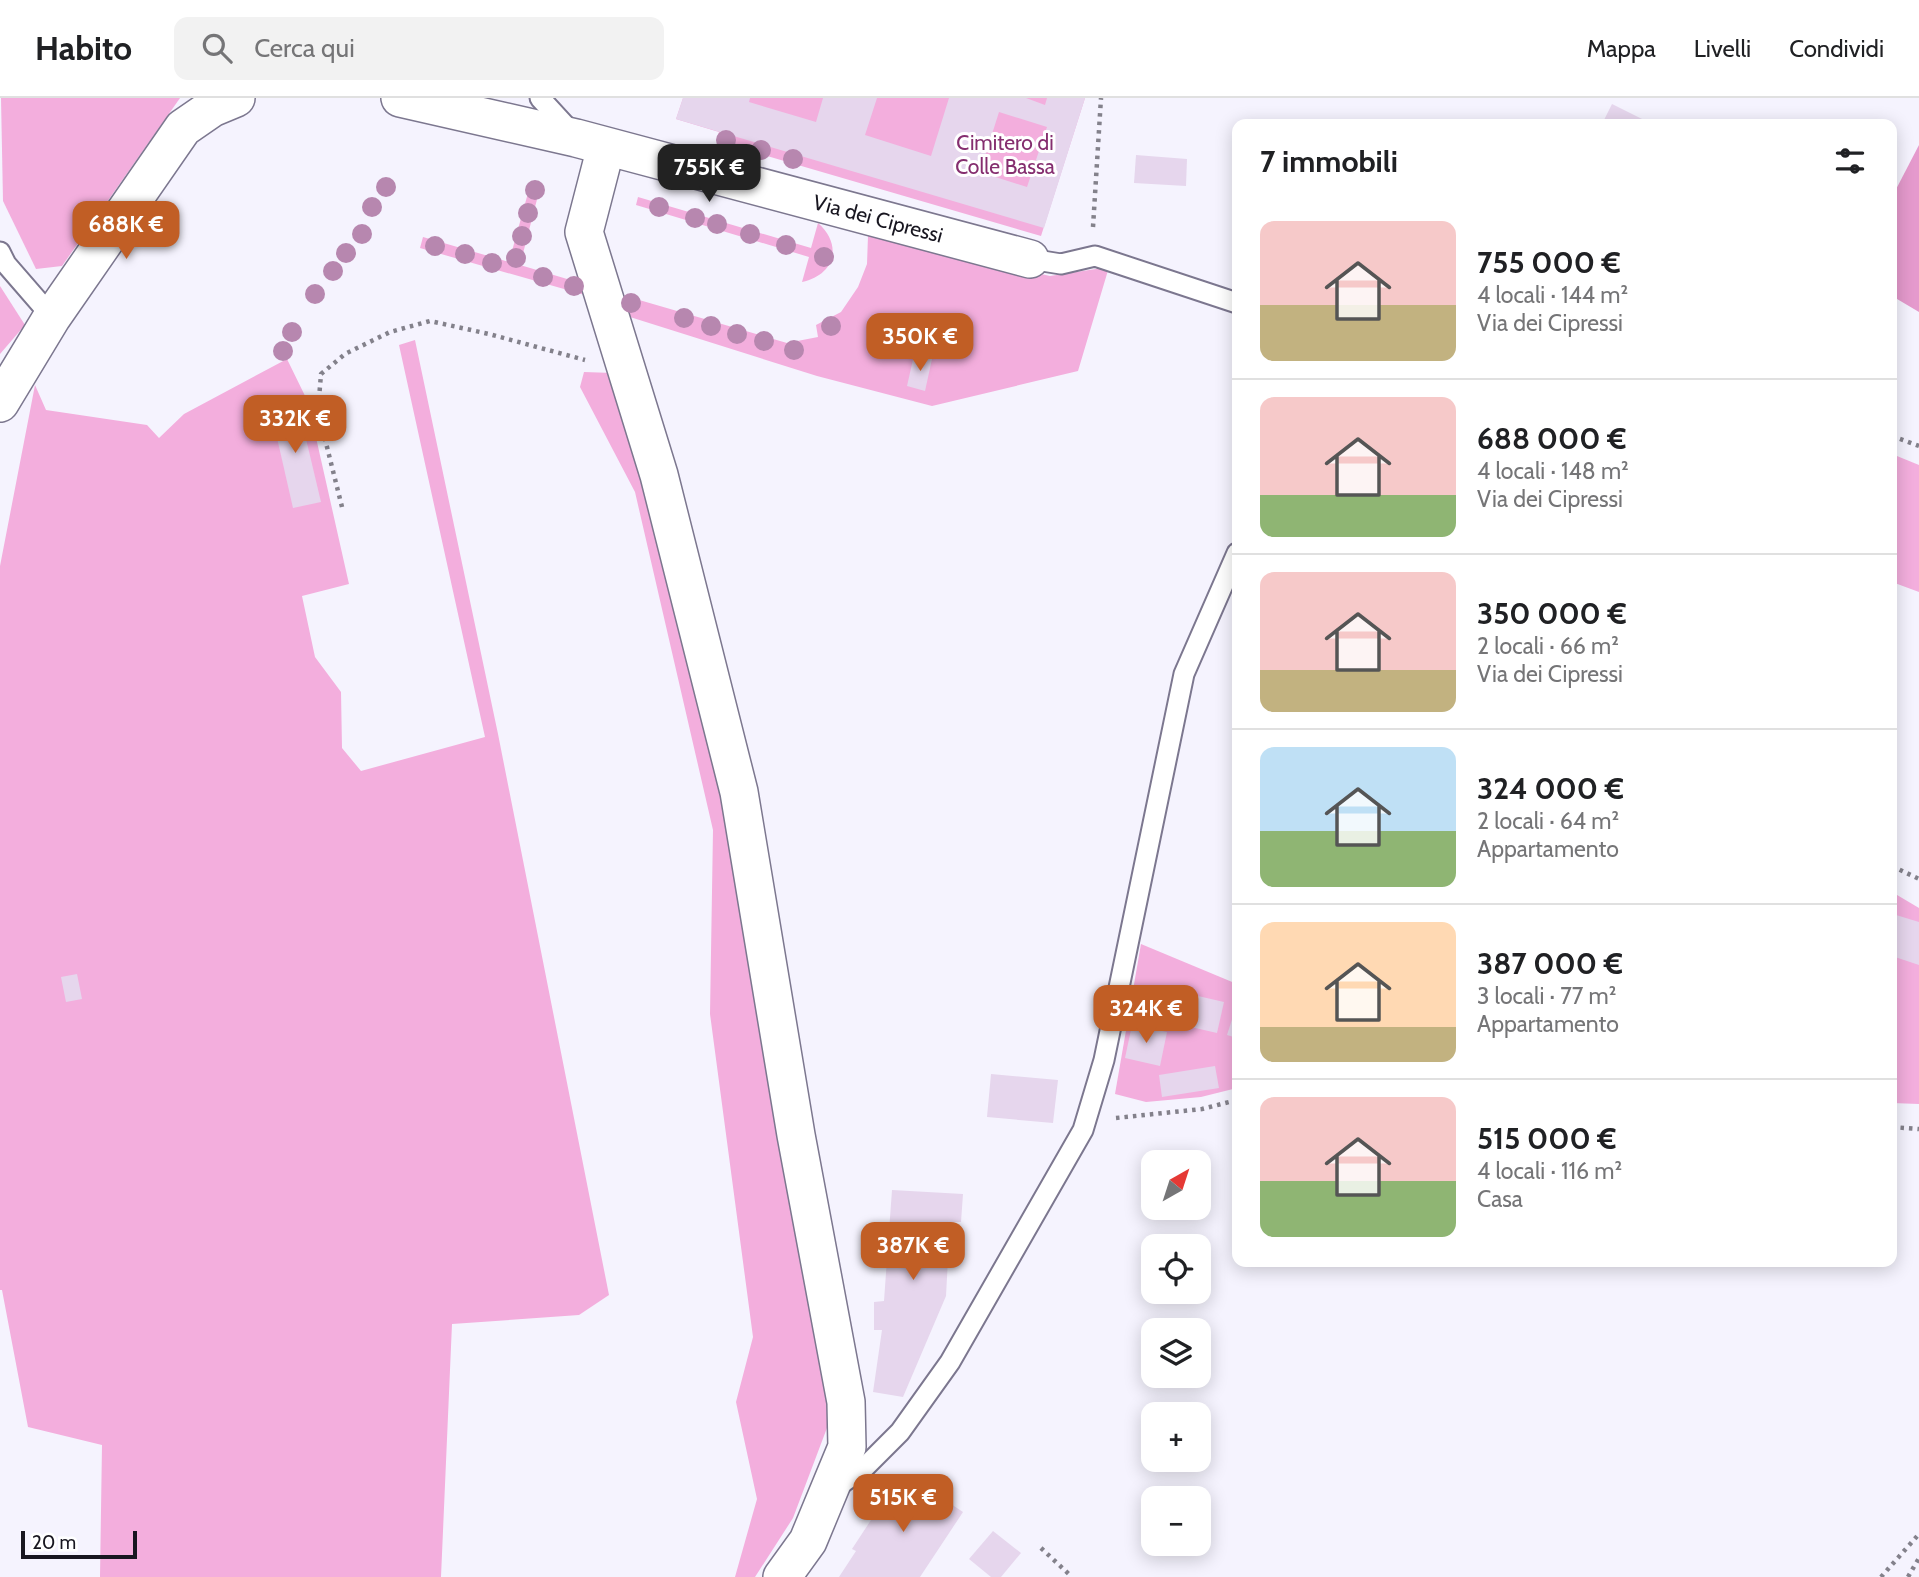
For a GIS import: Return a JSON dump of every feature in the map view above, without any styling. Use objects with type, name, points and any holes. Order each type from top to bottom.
[{"type":"street","points":[[0,403],[52,317],[183,128],[212,108],[236,98]]},
{"type":"street","name":"Via dei Cipressi","points":[[400,98],[591,142],[1030,259]]},
{"type":"street","points":[[591,142],[584,232],[659,475],[739,792],[796,1135],[846,1402],[847,1447],[808,1541],[782,1577]]},
{"type":"lane","points":[[540,98],[591,142]]},
{"type":"lane","points":[[0,252],[6,264],[52,317]]},
{"type":"lane","points":[[1030,259],[1061,264],[1095,256],[1232,301]]},
{"type":"lane","points":[[829,1492],[865,1467],[900,1432],[950,1362],[1083,1130],[1104,1060],[1184,674],[1232,564]]},
{"type":"path","points":[[1095,256],[1093,225],[1101,98]]},
{"type":"path","points":[[342,507],[318,411],[321,374],[345,354],[390,332],[430,321],[489,334],[626,374]]},
{"type":"path","points":[[1897,438],[1919,446]]},
{"type":"path","points":[[1897,868],[1919,879]]},
{"type":"path","points":[[1083,1130],[1116,1118],[1202,1109],[1232,1101]]},
{"type":"path","points":[[1897,1127],[1919,1129]]},
{"type":"path","points":[[1881,1577],[1919,1534]]},
{"type":"path","points":[[1041,1548],[1072,1577]]},
{"type":"path","points":[[1908,1577],[1919,1558]]},
{"type":"green space","points":[[1,98],[180,98],[62,266],[36,269],[3,201]]},
{"type":"green space","name":"Cimitero di Colle Bassa","points":[[683,98],[1085,98],[1041,236],[716,141],[719,132],[676,119]]},
{"type":"green space","points":[[531,182],[541,184],[520,265],[584,284],[585,295],[420,248],[423,237],[509,262]]},
{"type":"green space","points":[[638,197],[811,248],[818,223],[831,241],[832,258],[822,273],[802,282],[809,257],[636,205]]},
{"type":"green space","points":[[868,236],[1050,276],[1109,267],[1078,371],[932,406],[817,376],[630,317],[622,295],[787,343],[818,337],[816,325],[841,312],[858,287],[867,264]]},
{"type":"green space","points":[[0,286],[25,325],[0,354]]},
{"type":"green space","points":[[415,340],[498,734],[609,1295],[579,1315],[452,1324],[441,1577],[100,1577],[102,1445],[28,1427],[0,1290],[0,566],[35,385],[46,410],[147,425],[159,438],[184,414],[287,359],[308,402],[349,584],[302,596],[315,657],[341,692],[342,748],[361,771],[485,737],[399,345]]},
{"type":"green space","points":[[584,372],[613,373],[732,802],[833,1412],[793,1518],[755,1577],[735,1577],[757,1499],[736,1402],[753,1337],[710,1014],[713,830],[635,492],[580,387]]},
{"type":"green space","points":[[1897,456],[1919,465],[1919,592],[1897,584]]},
{"type":"green space","points":[[1897,895],[1919,908],[1919,1104],[1897,1103]]},
{"type":"green space","points":[[1141,944],[1232,982],[1232,1089],[1201,1097],[1146,1102],[1115,1094]]},
{"type":"shaded area","points":[[1919,145],[1919,312],[1897,299],[1897,187]]},
{"type":"building","name":"Cimitero di Colle Bassa","points":[[683,98],[750,98],[749,102],[816,122],[823,98],[877,98],[865,135],[931,156],[949,98],[1026,98],[1045,105],[1047,98],[1085,98],[1044,228],[676,119]],"holes":[[[999,112],[1047,127],[1027,187],[980,172]]]},
{"type":"building","points":[[1612,104],[1642,119],[1604,119]]},
{"type":"building","points":[[1136,155],[1187,159],[1186,186],[1134,183]]},
{"type":"building","points":[[914,355],[932,359],[925,391],[907,386]]},
{"type":"building","points":[[297,401],[321,502],[293,508],[270,407]]},
{"type":"building","points":[[1897,915],[1919,922],[1919,965],[1897,958]]},
{"type":"building","points":[[77,974],[82,999],[66,1002],[61,977]]},
{"type":"building","points":[[1185,993],[1224,1002],[1217,1033],[1178,1024]]},
{"type":"building","points":[[1232,1020],[1232,1036],[1227,1035]]},
{"type":"building","points":[[1132,1025],[1167,1032],[1160,1066],[1125,1058]]},
{"type":"building","points":[[1215,1066],[1219,1088],[1162,1097],[1159,1075]]},
{"type":"building","points":[[991,1074],[1058,1080],[1053,1123],[987,1117]]},
{"type":"building","points":[[892,1190],[963,1194],[961,1222],[950,1222],[946,1296],[903,1397],[873,1392],[882,1330],[874,1330],[874,1302],[884,1301]]},
{"type":"building","points":[[907,1475],[963,1512],[920,1577],[839,1577],[856,1551],[852,1549],[888,1494],[892,1497]]},
{"type":"building","points":[[993,1531],[1021,1553],[1001,1577],[991,1577],[969,1559]]}]
